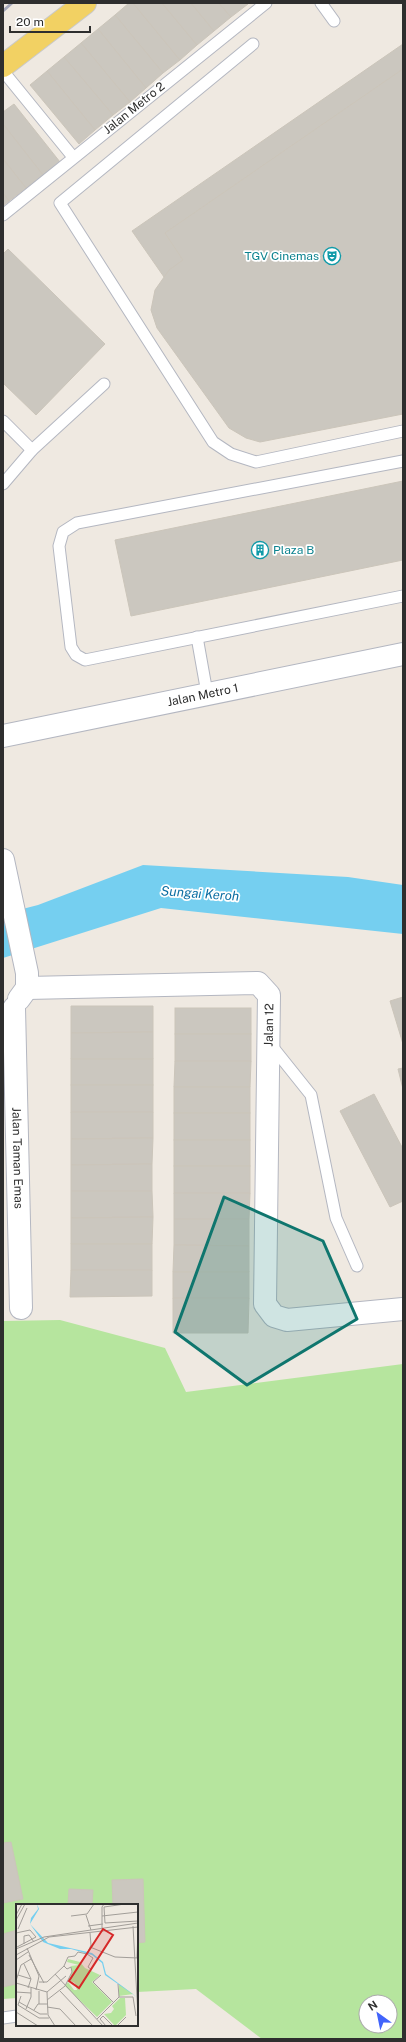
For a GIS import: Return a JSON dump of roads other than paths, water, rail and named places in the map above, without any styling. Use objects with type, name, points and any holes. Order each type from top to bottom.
[{"type":"main road","points":[[3,66],[85,3]]},
{"type":"street","name":"Jalan Metro 1","points":[[3,736],[403,654]]},
{"type":"street","points":[[3,860],[27,980],[9,1011]]},
{"type":"street","name":"Jalan 12","points":[[27,980],[258,983],[269,996],[265,1304],[274,1316],[287,1320],[403,1309]]},
{"type":"street","name":"Jalan Taman Emas","points":[[9,1011],[21,1308]]},
{"type":"lane","name":"Jalan Metro 2","points":[[3,215],[73,157],[266,3]]},
{"type":"lane","points":[[321,3],[334,20]]},
{"type":"lane","points":[[253,44],[60,203],[213,442],[231,454],[256,462],[403,431]]},
{"type":"lane","points":[[3,71],[73,157]]},
{"type":"lane","points":[[3,484],[32,450],[104,384]]},
{"type":"lane","points":[[3,421],[32,450]]},
{"type":"lane","points":[[403,461],[77,523],[63,532],[59,546],[70,647],[76,656],[85,660],[403,596]]},
{"type":"lane","points":[[197,638],[207,693]]},
{"type":"lane","points":[[269,1042],[311,1095],[336,1218],[357,1266]]},
{"type":"lane","points":[[3,2018],[16,2016]]},
{"type":"water","name":"Sungai Keroh","points":[[143,865],[348,877],[403,885],[403,934],[161,908],[3,958],[3,914],[38,905]]},
{"type":"railway","points":[[3,11],[12,3]]},
{"type":"place","name":"TGV Cinemas","points":[[332,256]]},
{"type":"place","name":"Plaza B","points":[[260,550]]}]
